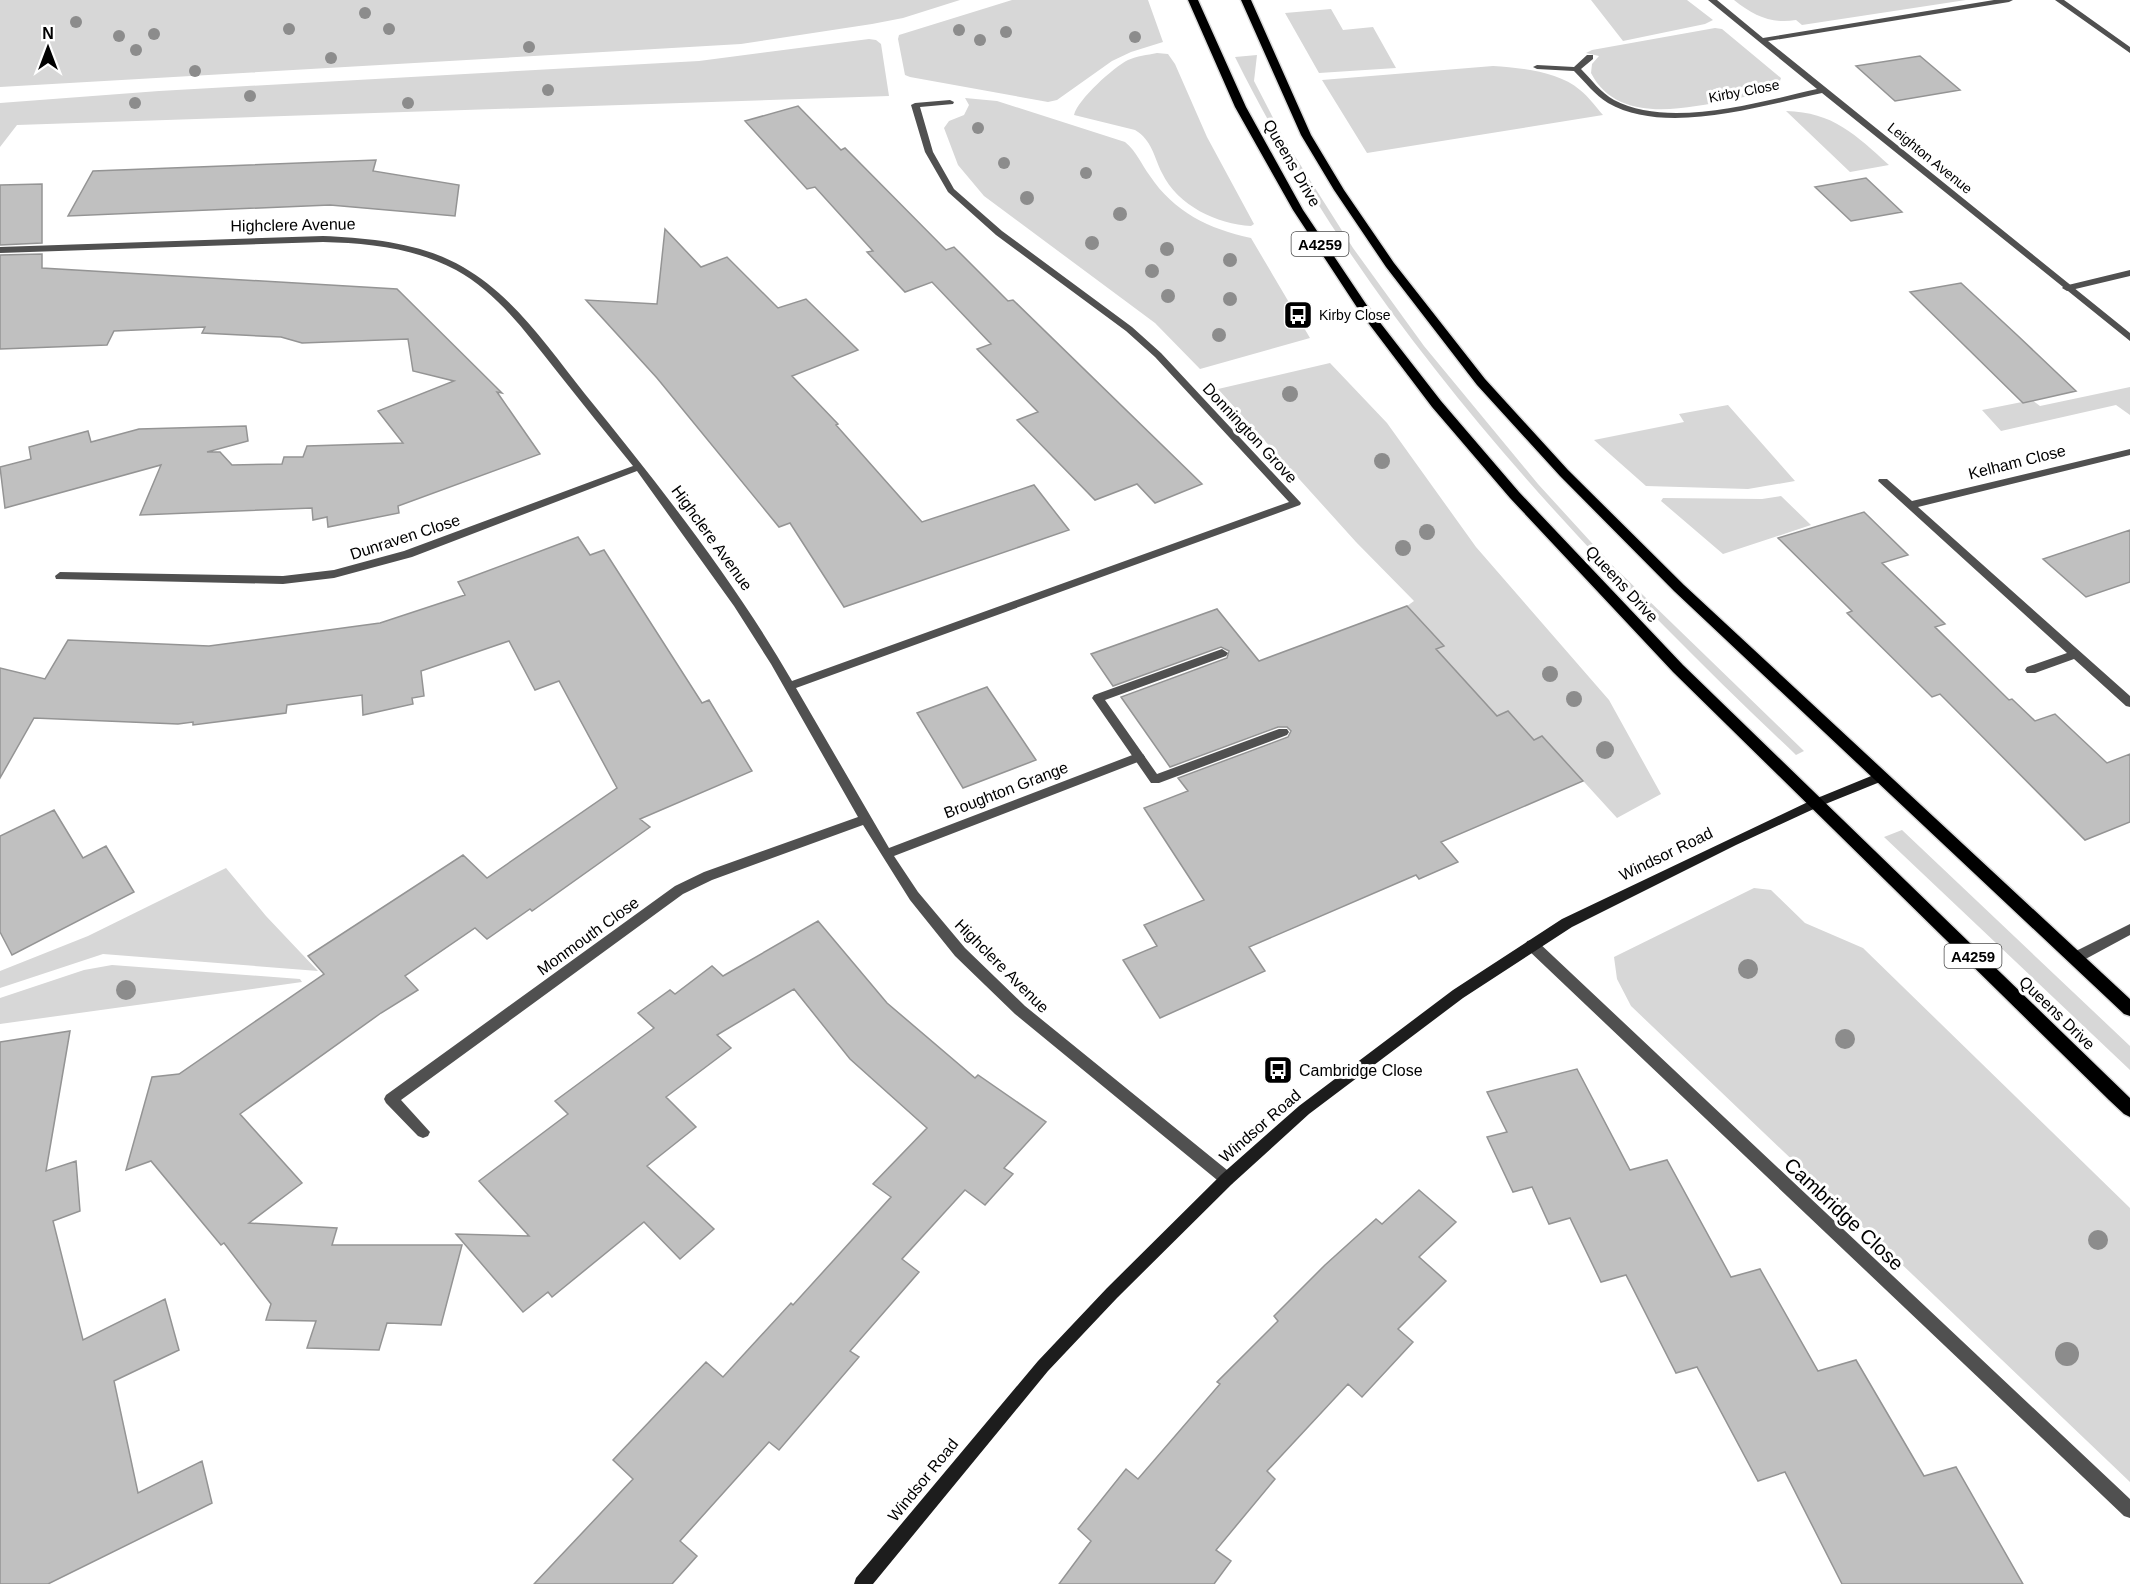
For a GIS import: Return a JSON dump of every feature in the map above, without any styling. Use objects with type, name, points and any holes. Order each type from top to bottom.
[{"type":"main road","name":"Queens Drive","points":[[1193,0],[1216,57],[1258,142],[1342,276],[1411,369],[1487,464],[1632,622],[1814,804],[2130,1109]]},
{"type":"main road","name":"Queens Drive","points":[[1246,0],[1306,135],[1339,190],[1390,265],[1454,350],[1564,474],[1679,588],[2130,1009]]},
{"type":"street","name":"Leighton Avenue","points":[[1712,0],[2130,338]]},
{"type":"street","points":[[1763,40],[2009,0]]},
{"type":"street","points":[[2059,0],[2130,51]]},
{"type":"street","points":[[1537,67],[1576,69],[1590,57]]},
{"type":"street","name":"Kirby Close","points":[[1576,69],[1610,101],[1640,113],[1660,116],[1696,114],[1823,90]]},
{"type":"street","name":"Donnington Grove","points":[[790,686],[1296,503],[1158,355],[1129,329],[999,233],[951,190],[929,152],[915,105],[950,102]]},
{"type":"street","name":"Highclere Avenue","points":[[0,249],[323,239],[360,240],[427,254],[459,268],[486,286],[515,314],[639,467],[738,603],[790,686],[886,854],[914,896],[960,952],[1020,1010],[1227,1179]]},
{"type":"street","points":[[2067,288],[2130,273]]},
{"type":"street","name":"Kelham Close","points":[[1911,505],[2130,452]]},
{"type":"street","name":"Dunraven Close","points":[[60,576],[317,579],[366,569],[409,555],[639,467]]},
{"type":"street","points":[[1883,481],[2130,703]]},
{"type":"street","points":[[1222,653],[1098,698],[1155,780],[1283,732]]},
{"type":"street","points":[[2031,670],[2075,654]]},
{"type":"street","name":"Broughton Grange","points":[[886,854],[1139,757]]},
{"type":"street","name":"Windsor Road","points":[[862,1584],[1043,1366],[1112,1293],[1227,1179],[1304,1110],[1458,994],[1532,945],[1602,905],[1814,804],[1881,777]]},
{"type":"street","name":"Monmouth Close","points":[[423,1132],[391,1099],[679,890],[708,876],[866,819]]},
{"type":"street","points":[[2075,958],[2130,929]]},
{"type":"street","name":"Cambridge Close","points":[[1532,945],[2130,1510]]},
{"type":"shaded area","points":[[0,0],[960,0],[903,18],[741,44],[0,87]]},
{"type":"shaded area","points":[[1012,0],[1148,0],[1163,42],[1131,52],[1112,61],[1057,100],[1048,102],[905,75],[899,35]]},
{"type":"shaded area","points":[[1591,0],[1687,0],[1713,20],[1705,24],[1623,41]]},
{"type":"shaded area","points":[[1734,0],[1966,0],[1802,25],[1796,20],[1779,21],[1763,18]]},
{"type":"shaded area","points":[[1331,9],[1343,30],[1373,27],[1396,68],[1319,73],[1285,13]]},
{"type":"shaded area","points":[[1715,28],[1722,29],[1781,78],[1780,81],[1769,89],[1749,96],[1692,107],[1653,109],[1617,100],[1603,89],[1591,73],[1592,64],[1599,56],[1586,53],[1592,50]]},
{"type":"shaded area","points":[[869,39],[881,44],[889,96],[17,125],[0,147],[0,103],[159,91],[699,61]]},
{"type":"shaded area","points":[[1157,53],[1168,54],[1175,64],[1207,137],[1254,224],[1251,226],[1225,222],[1188,204],[1169,185],[1149,144],[1135,130],[1074,115],[1089,92],[1114,69],[1131,59]]},
{"type":"shaded area","points":[[1257,55],[1254,81],[1284,139],[1353,248],[1424,346],[1538,484],[1611,564],[1804,751],[1796,755],[1636,597],[1558,515],[1484,430],[1414,342],[1349,251],[1289,156],[1235,57]]},
{"type":"shaded area","points":[[1493,66],[1527,69],[1561,79],[1583,93],[1603,115],[1367,153],[1322,80]]},
{"type":"shaded area","points":[[965,98],[997,101],[1125,142],[1160,189],[1181,209],[1221,230],[1251,238],[1310,338],[1200,369],[1155,323],[984,196],[958,165],[944,128],[949,121],[964,115],[969,105]]},
{"type":"shaded area","points":[[1786,111],[1803,112],[1843,127],[1889,165],[1850,172]]},
{"type":"shaded area","points":[[1330,363],[1387,423],[1476,547],[1609,700],[1661,794],[1617,818],[1543,737],[1534,740],[1508,711],[1497,716],[1436,649],[1443,646],[1407,606],[1414,601],[1356,542],[1218,389]]},
{"type":"shaded area","points":[[2130,387],[2130,415],[2116,405],[2001,431],[1982,410],[2032,400],[2040,406]]},
{"type":"shaded area","points":[[1728,405],[1795,481],[1748,489],[1646,486],[1594,440],[1684,422],[1679,414]]},
{"type":"shaded area","points":[[1781,496],[1811,525],[1723,554],[1661,501],[1663,498],[1762,499]]},
{"type":"shaded area","points":[[1902,830],[2130,1046],[2130,1070],[1884,837]]},
{"type":"shaded area","points":[[226,868],[266,916],[318,971],[103,954],[0,988],[0,971],[88,936]]},
{"type":"shaded area","points":[[1754,888],[1771,890],[1805,923],[1863,948],[2130,1208],[2130,1482],[1631,1006],[1617,979],[1614,957]]},
{"type":"shaded area","points":[[112,965],[300,979],[302,982],[0,1024],[0,998],[84,970]]},
{"type":"building","points":[[1920,56],[1960,90],[1895,101],[1856,66]]},
{"type":"building","points":[[798,106],[841,150],[845,148],[946,250],[954,247],[1008,301],[1013,300],[1202,484],[1155,503],[1137,484],[1095,500],[1017,420],[1038,412],[977,349],[991,344],[932,282],[905,292],[867,252],[873,251],[815,187],[807,189],[745,121]]},
{"type":"building","points":[[376,160],[373,171],[459,185],[455,216],[330,205],[68,216],[93,171]]},
{"type":"building","points":[[1866,178],[1902,212],[1851,221],[1815,187]]},
{"type":"building","points":[[42,184],[42,243],[0,245],[0,185]]},
{"type":"building","points":[[665,229],[701,267],[727,257],[778,308],[806,299],[858,350],[792,376],[838,424],[836,425],[922,522],[1034,485],[1069,530],[844,607],[790,523],[779,527],[657,378],[586,300],[657,304]]},
{"type":"building","points":[[42,254],[42,268],[397,289],[502,393],[497,392],[540,454],[398,506],[399,513],[328,527],[327,517],[313,520],[312,508],[140,515],[161,465],[5,508],[0,467],[31,459],[29,447],[88,431],[91,442],[139,429],[246,426],[248,441],[207,452],[220,452],[232,465],[282,464],[284,457],[303,457],[307,446],[403,443],[378,411],[454,381],[413,371],[408,339],[302,343],[281,337],[202,333],[205,327],[114,331],[107,345],[0,349],[0,255]]},
{"type":"building","points":[[1961,283],[2076,391],[2023,403],[1910,292]]},
{"type":"building","points":[[1864,512],[1908,555],[1882,563],[1945,624],[1935,627],[2009,700],[2012,699],[2035,721],[2055,714],[2107,763],[2130,754],[2130,822],[2085,840],[1940,694],[1932,697],[1847,613],[1852,611],[1778,538]]},
{"type":"building","points":[[2130,530],[2130,582],[2086,597],[2043,559]]},
{"type":"building","points":[[578,537],[590,555],[604,550],[702,703],[709,700],[752,771],[640,819],[650,827],[532,911],[530,909],[487,939],[475,928],[405,976],[418,990],[381,1013],[240,1114],[302,1183],[249,1223],[337,1228],[332,1245],[462,1245],[441,1325],[387,1323],[379,1350],[307,1348],[316,1321],[266,1320],[271,1304],[224,1243],[221,1245],[151,1161],[126,1170],[152,1077],[179,1074],[324,974],[308,956],[463,855],[487,878],[617,788],[559,681],[535,690],[509,641],[421,671],[424,696],[412,698],[413,704],[363,715],[362,695],[287,705],[286,713],[193,725],[193,722],[178,724],[34,718],[0,778],[0,668],[45,679],[68,640],[209,646],[380,623],[465,595],[458,582]]},
{"type":"building","points":[[1407,606],[1444,646],[1436,649],[1497,716],[1508,711],[1534,740],[1542,736],[1583,781],[1441,842],[1458,862],[1419,879],[1416,875],[1249,947],[1265,971],[1160,1018],[1123,960],[1157,946],[1144,925],[1204,900],[1144,808],[1188,791],[1178,778],[1288,737],[1291,731],[1287,727],[1278,727],[1170,767],[1121,697],[1227,658],[1229,651],[1221,647],[1113,686],[1091,654],[1217,609],[1259,661]]},
{"type":"building","points":[[987,687],[1036,760],[963,788],[917,713]]},
{"type":"building","points":[[54,810],[83,858],[106,846],[134,892],[12,955],[0,932],[0,836]]},
{"type":"building","points":[[818,921],[887,1003],[975,1078],[978,1075],[1046,1122],[1004,1168],[1013,1174],[985,1205],[965,1190],[902,1259],[919,1272],[850,1351],[859,1357],[779,1450],[769,1442],[680,1541],[697,1556],[672,1584],[534,1584],[633,1479],[613,1460],[706,1362],[723,1377],[791,1303],[793,1305],[891,1197],[873,1184],[927,1128],[850,1059],[794,989],[717,1035],[731,1048],[666,1097],[696,1127],[647,1166],[714,1229],[680,1259],[644,1222],[552,1297],[548,1292],[523,1312],[456,1234],[529,1236],[479,1181],[568,1114],[555,1101],[654,1028],[638,1013],[670,990],[675,994],[712,966],[723,976]]},
{"type":"building","points":[[70,1031],[46,1171],[76,1161],[80,1211],[53,1221],[83,1340],[165,1299],[179,1350],[114,1381],[138,1493],[202,1461],[212,1503],[48,1584],[0,1584],[0,1042]]},
{"type":"building","points":[[1577,1069],[1630,1170],[1667,1160],[1731,1277],[1760,1269],[1818,1371],[1856,1360],[1924,1476],[1956,1467],[2023,1584],[1842,1584],[1785,1472],[1758,1481],[1697,1367],[1676,1373],[1626,1275],[1601,1282],[1570,1218],[1549,1224],[1532,1187],[1513,1192],[1487,1137],[1507,1132],[1487,1092]]},
{"type":"building","points":[[1419,1190],[1456,1222],[1419,1257],[1446,1281],[1398,1329],[1413,1342],[1362,1397],[1348,1384],[1267,1471],[1275,1479],[1216,1550],[1231,1561],[1214,1584],[1059,1584],[1091,1541],[1078,1529],[1126,1469],[1138,1479],[1220,1384],[1217,1382],[1278,1321],[1274,1316],[1325,1265],[1376,1219],[1382,1224]]},
{"type":"place","name":"Kirby Close","points":[[1298,315]]},
{"type":"place","name":"Cambridge Close","points":[[1278,1070]]}]
